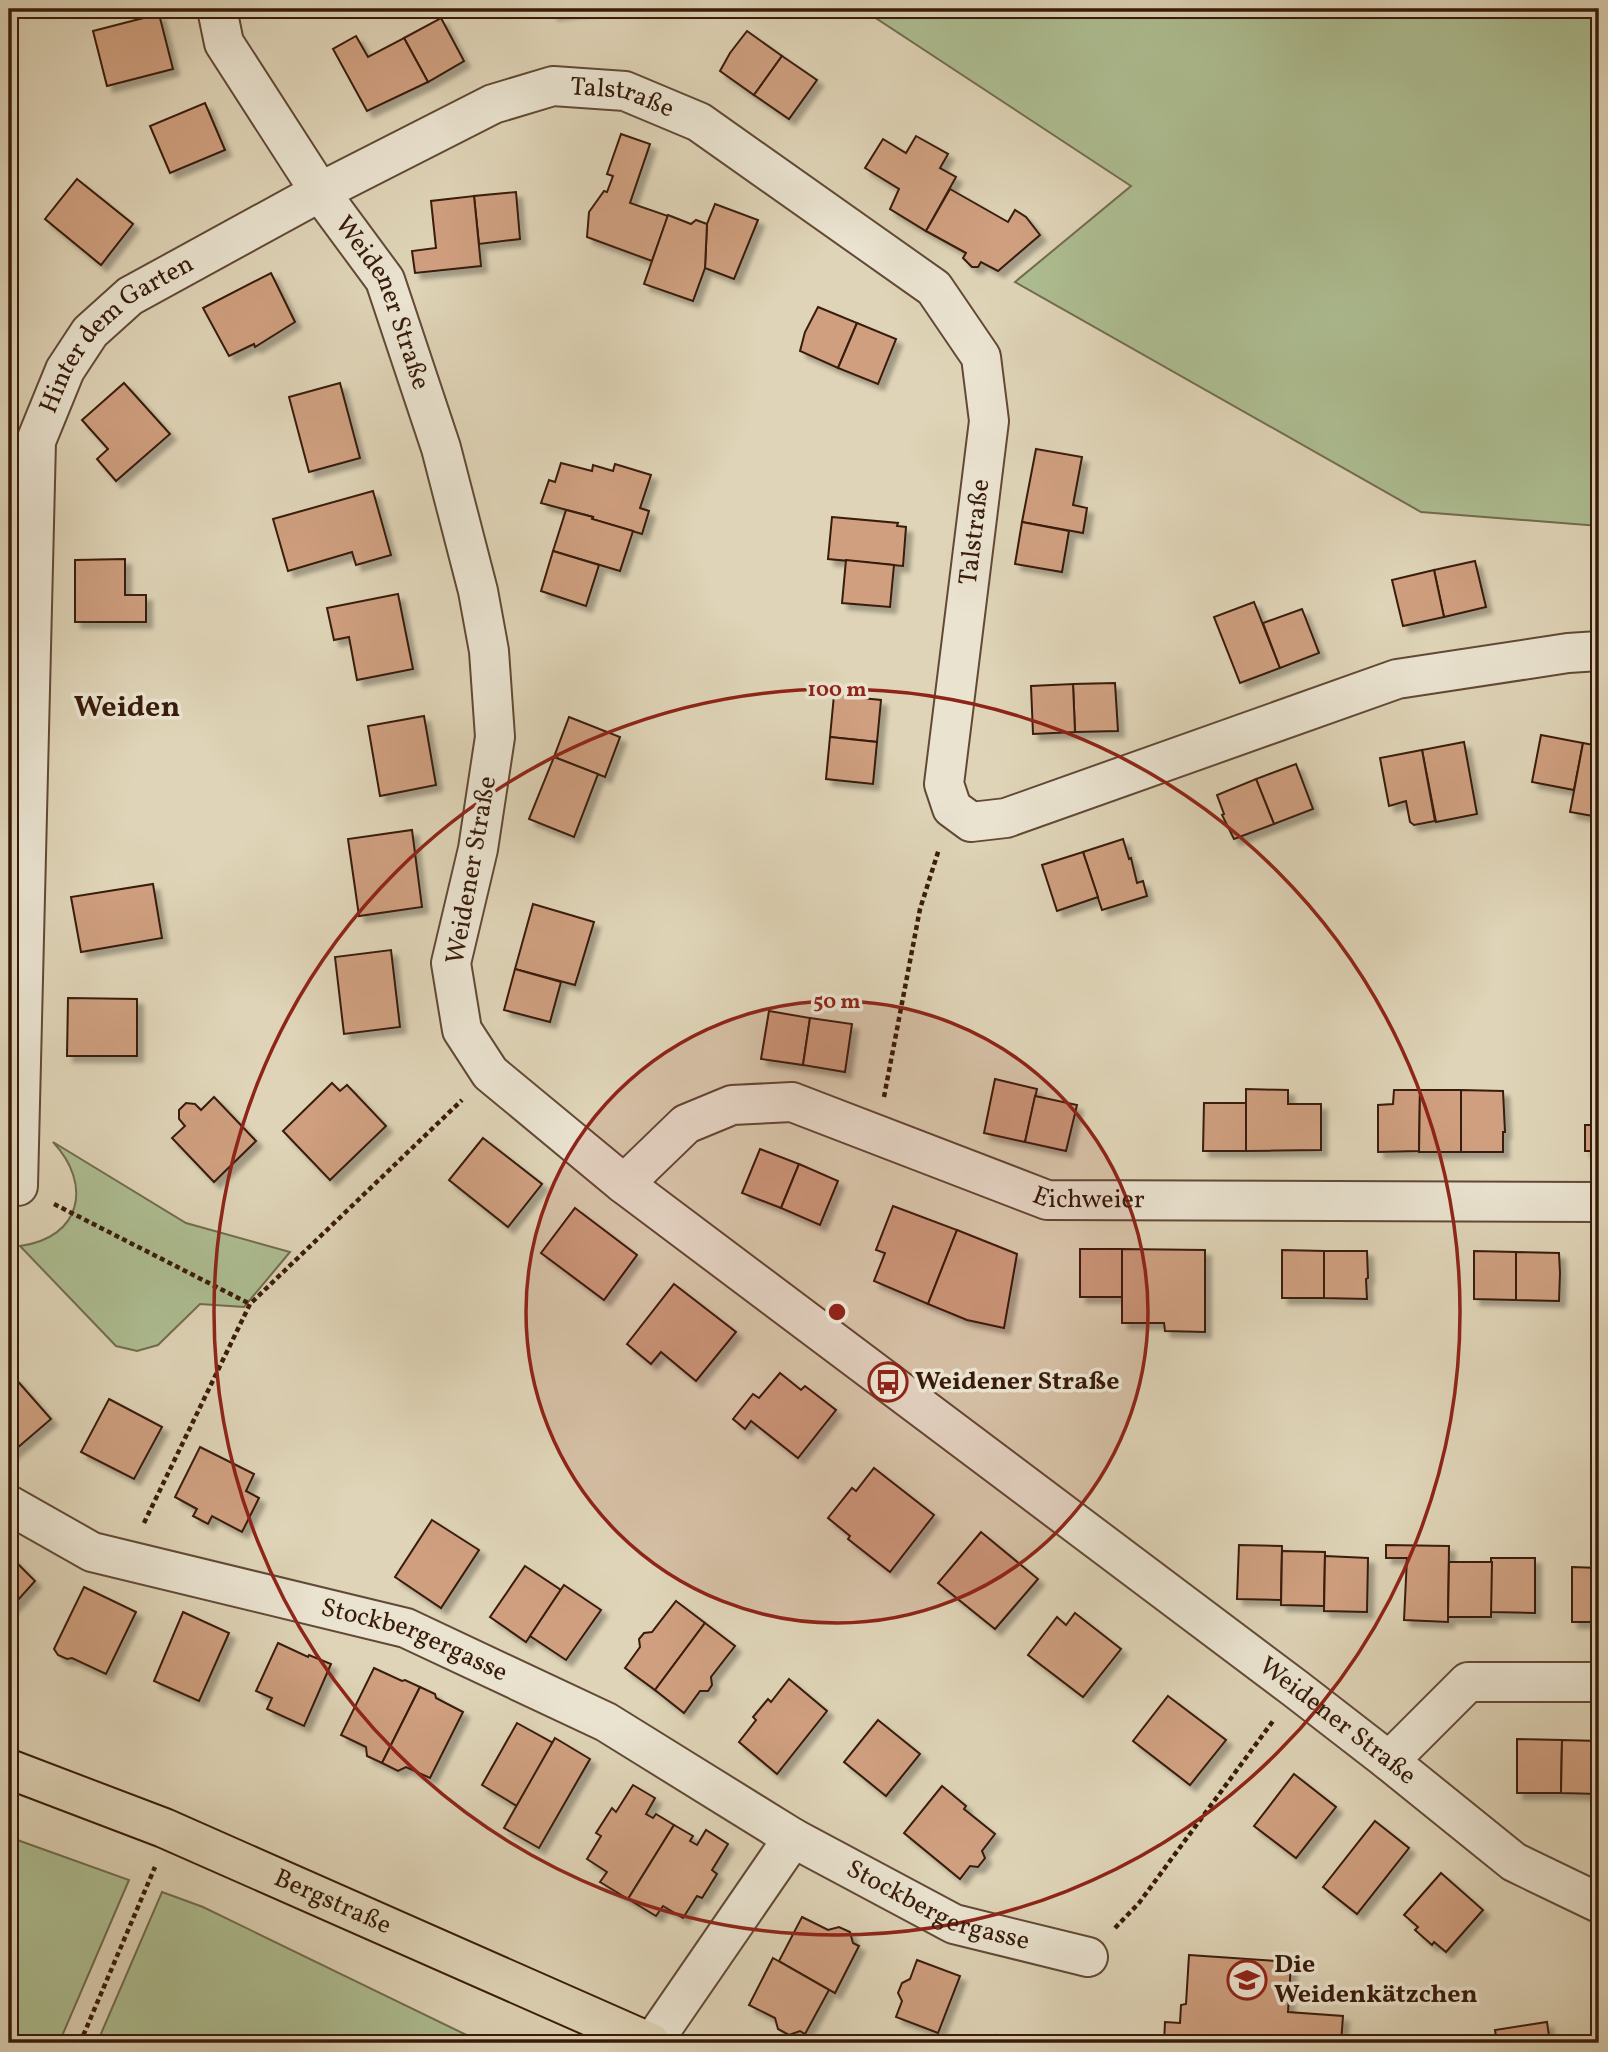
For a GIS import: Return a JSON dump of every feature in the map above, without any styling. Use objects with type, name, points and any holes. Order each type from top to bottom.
[{"type":"main road","name":"Bergstraße","points":[[9,1769],[164,1828],[652,2043]]},
{"type":"street","name":"Weidener Straße","points":[[218,9],[224,43],[320,192],[385,280],[440,448],[478,592],[489,650],[495,737],[478,849],[451,963],[462,1030],[490,1073],[624,1184],[1296,1689],[1514,1862],[1599,1903]]},
{"type":"street","name":"Talstraße","points":[[320,192],[493,104],[553,86],[625,91],[699,122],[934,288],[981,357],[989,421],[944,785],[952,808]]},
{"type":"street","name":"Hinter dem Garten","points":[[18,1186],[22,440],[90,332],[130,296],[320,192]]},
{"type":"street","points":[[952,808],[971,822],[1006,818],[1396,679],[1568,653],[1599,651]]},
{"type":"street","name":"Eichweier","points":[[624,1184],[686,1124],[732,1105],[792,1102],[1047,1200],[1599,1202]]},
{"type":"street","name":"Stockbergergasse","points":[[9,1505],[93,1552],[406,1628],[606,1722],[793,1838],[954,1924],[1088,1957]]},
{"type":"street","points":[[1389,1761],[1468,1682],[1599,1682]]},
{"type":"street","points":[[652,2043],[793,1838]]},
{"type":"path","points":[[878,1135],[920,909],[952,808]]},
{"type":"path","points":[[125,1560],[250,1304],[490,1073]]},
{"type":"path","points":[[18,1186],[250,1304]]},
{"type":"path","points":[[1088,1957],[1139,1903],[1296,1689]]},
{"type":"path","points":[[80,2043],[155,1867],[164,1828]]},
{"type":"green space","points":[[862,9],[1599,9],[1599,526],[1421,512],[1015,282],[1131,186]]},
{"type":"green space","points":[[53,1142],[186,1223],[290,1252],[244,1307],[200,1304],[158,1345],[137,1351],[116,1346],[20,1246],[41,1241],[57,1232],[68,1221],[74,1207],[76,1192],[73,1175],[66,1158]]},
{"type":"green space","points":[[9,1837],[129,1880],[59,2043],[9,2043]]},
{"type":"green space","points":[[162,1892],[203,1907],[483,2043],[97,2043]]},
{"type":"building","points":[[552,9],[591,9],[552,14]]},
{"type":"building","points":[[159,14],[173,69],[107,86],[93,31]]},
{"type":"building","points":[[441,18],[464,61],[428,82],[404,38]]},
{"type":"building","points":[[747,31],[782,56],[754,95],[720,71]]},
{"type":"building","points":[[356,36],[368,57],[404,38],[428,82],[367,111],[333,49]]},
{"type":"building","points":[[782,56],[817,80],[789,119],[754,95]]},
{"type":"building","points":[[205,103],[225,150],[170,173],[150,126]]},
{"type":"building","points":[[621,134],[650,144],[630,203],[668,216],[652,261],[587,237],[589,212],[604,191],[607,192],[613,176],[607,174]]},
{"type":"building","points":[[916,136],[948,154],[940,168],[956,177],[926,231],[890,209],[899,189],[865,168],[883,139],[906,153]]},
{"type":"building","points":[[77,179],[133,224],[101,265],[45,219]]},
{"type":"building","points":[[950,189],[1008,222],[1015,210],[1026,217],[1040,235],[998,271],[981,262],[978,267],[972,267],[963,258],[966,253],[926,231]]},
{"type":"building","points":[[516,192],[520,239],[479,244],[474,196]]},
{"type":"building","points":[[474,196],[481,266],[415,273],[412,251],[436,248],[431,201]]},
{"type":"building","points":[[715,204],[758,220],[734,279],[705,268],[707,224]]},
{"type":"building","points":[[668,215],[691,224],[696,220],[707,224],[705,268],[693,301],[644,284]]},
{"type":"building","points":[[271,273],[295,322],[255,347],[254,344],[229,356],[203,308]]},
{"type":"building","points":[[818,307],[857,323],[838,368],[800,351],[805,332]]},
{"type":"building","points":[[857,323],[896,339],[878,384],[838,368]]},
{"type":"building","points":[[124,383],[170,434],[116,481],[97,459],[108,449],[82,420]]},
{"type":"building","points":[[340,383],[360,458],[309,472],[289,397]]},
{"type":"building","points":[[1036,449],[1082,457],[1073,505],[1087,508],[1083,533],[1022,522]]},
{"type":"building","points":[[561,463],[592,471],[593,465],[613,471],[615,464],[651,475],[640,508],[649,511],[642,534],[541,503],[549,480],[555,482]]},
{"type":"building","points":[[373,491],[391,555],[356,565],[352,552],[288,571],[273,519]]},
{"type":"building","points":[[566,510],[633,531],[620,571],[553,551]]},
{"type":"building","points":[[832,517],[898,523],[897,526],[906,527],[903,566],[828,559]]},
{"type":"building","points":[[1022,522],[1069,531],[1062,572],[1015,564]]},
{"type":"building","points":[[553,551],[599,565],[586,606],[541,591]]},
{"type":"building","points":[[125,559],[125,595],[146,595],[146,622],[75,622],[75,560]]},
{"type":"building","points":[[846,560],[894,565],[890,607],[842,603]]},
{"type":"building","points":[[1475,561],[1486,607],[1444,617],[1434,570]]},
{"type":"building","points":[[1434,570],[1444,617],[1403,626],[1392,580]]},
{"type":"building","points":[[398,594],[413,669],[357,680],[349,637],[334,640],[327,608]]},
{"type":"building","points":[[1254,602],[1280,668],[1240,683],[1214,617]]},
{"type":"building","points":[[1302,609],[1319,653],[1280,668],[1263,623]]},
{"type":"building","points":[[1115,683],[1118,731],[1075,732],[1073,684]]},
{"type":"building","points":[[1073,684],[1075,732],[1033,734],[1031,686]]},
{"type":"building","points":[[834,695],[881,700],[877,742],[830,737]]},
{"type":"building","points":[[424,716],[436,785],[380,796],[368,726]]},
{"type":"building","points":[[569,717],[620,737],[605,777],[554,757]]},
{"type":"building","points":[[1541,735],[1583,743],[1574,790],[1532,782]]},
{"type":"building","points":[[830,737],[877,742],[873,784],[826,779]]},
{"type":"building","points":[[1464,742],[1477,814],[1436,822],[1422,750]]},
{"type":"building","points":[[1583,743],[1599,746],[1599,817],[1570,812]]},
{"type":"building","points":[[1422,750],[1435,821],[1414,825],[1410,822],[1406,801],[1389,806],[1380,758]]},
{"type":"building","points":[[554,757],[598,774],[574,837],[529,819]]},
{"type":"building","points":[[1296,764],[1313,809],[1274,824],[1256,779]]},
{"type":"building","points":[[1256,779],[1274,824],[1234,839],[1222,815],[1224,814],[1217,795]]},
{"type":"building","points":[[412,830],[422,907],[359,916],[348,839]]},
{"type":"building","points":[[1123,839],[1137,883],[1143,881],[1147,896],[1102,910],[1083,852]]},
{"type":"building","points":[[1083,852],[1098,897],[1057,911],[1042,865]]},
{"type":"building","points":[[153,884],[162,938],[81,952],[71,897]]},
{"type":"building","points":[[533,904],[594,922],[575,985],[515,969]]},
{"type":"building","points":[[391,950],[400,1027],[344,1034],[335,957]]},
{"type":"building","points":[[515,969],[561,982],[550,1022],[504,1010]]},
{"type":"building","points":[[68,998],[137,999],[137,1056],[67,1056]]},
{"type":"building","points":[[769,1011],[810,1018],[803,1065],[761,1059]]},
{"type":"building","points":[[810,1018],[852,1024],[845,1072],[803,1065]]},
{"type":"building","points":[[995,1079],[1037,1089],[1025,1142],[984,1133]]},
{"type":"building","points":[[332,1083],[340,1091],[347,1085],[386,1126],[330,1180],[283,1131]]},
{"type":"building","points":[[1246,1089],[1288,1090],[1288,1104],[1321,1104],[1321,1150],[1246,1151]]},
{"type":"building","points":[[1394,1090],[1420,1090],[1419,1151],[1378,1152],[1378,1105],[1393,1104]]},
{"type":"building","points":[[1420,1090],[1461,1090],[1461,1152],[1419,1152]]},
{"type":"building","points":[[1461,1090],[1503,1091],[1503,1152],[1461,1152]]},
{"type":"building","points":[[1035,1096],[1077,1105],[1066,1151],[1025,1142]]},
{"type":"building","points":[[214,1097],[256,1141],[214,1182],[172,1138],[185,1126],[179,1119],[179,1110],[186,1103],[195,1104],[201,1110]]},
{"type":"building","points":[[1204,1103],[1246,1103],[1246,1151],[1203,1151]]},
{"type":"building","points":[[1585,1125],[1599,1125],[1599,1151],[1585,1151]]},
{"type":"building","points":[[483,1138],[542,1184],[508,1227],[449,1180]]},
{"type":"building","points":[[760,1149],[799,1164],[781,1208],[742,1193]]},
{"type":"building","points":[[799,1164],[838,1181],[820,1225],[781,1208]]},
{"type":"building","points":[[893,1206],[957,1230],[928,1304],[874,1281],[885,1253],[876,1250]]},
{"type":"building","points":[[575,1208],[637,1255],[604,1300],[541,1253]]},
{"type":"building","points":[[957,1230],[1017,1254],[1004,1328],[967,1320],[928,1304]]},
{"type":"building","points":[[1080,1249],[1122,1249],[1122,1297],[1080,1297]]},
{"type":"building","points":[[1122,1249],[1205,1250],[1205,1332],[1165,1331],[1164,1323],[1122,1323]]},
{"type":"building","points":[[1282,1250],[1324,1251],[1324,1298],[1282,1298]]},
{"type":"building","points":[[1324,1251],[1367,1251],[1367,1299],[1324,1298]]},
{"type":"building","points":[[1474,1251],[1516,1252],[1516,1300],[1474,1299]]},
{"type":"building","points":[[1516,1252],[1559,1253],[1559,1301],[1516,1300]]},
{"type":"building","points":[[674,1284],[736,1332],[696,1381],[661,1352],[651,1364],[627,1344]]},
{"type":"building","points":[[780,1373],[801,1390],[805,1386],[836,1410],[798,1458],[751,1421],[745,1429],[733,1419],[753,1394],[759,1398]]},
{"type":"building","points":[[14,1377],[51,1419],[9,1455],[9,1382]]},
{"type":"building","points":[[109,1399],[162,1427],[134,1479],[81,1452]]},
{"type":"building","points":[[200,1447],[254,1474],[246,1491],[259,1498],[242,1532],[212,1516],[208,1524],[193,1516],[197,1509],[175,1497]]},
{"type":"building","points":[[874,1468],[934,1515],[890,1572],[848,1539],[850,1536],[828,1518],[852,1488],[856,1491]]},
{"type":"building","points":[[432,1520],[479,1550],[441,1608],[395,1577]]},
{"type":"building","points":[[981,1532],[1038,1579],[995,1629],[938,1583]]},
{"type":"building","points":[[1239,1545],[1282,1546],[1281,1600],[1237,1599]]},
{"type":"building","points":[[1386,1545],[1449,1546],[1448,1622],[1404,1620],[1407,1558],[1386,1558]]},
{"type":"building","points":[[1282,1551],[1325,1552],[1324,1606],[1281,1605]]},
{"type":"building","points":[[9,1555],[35,1581],[9,1610]]},
{"type":"building","points":[[1325,1556],[1368,1558],[1367,1612],[1324,1611]]},
{"type":"building","points":[[1491,1558],[1535,1558],[1535,1613],[1491,1612]]},
{"type":"building","points":[[1449,1562],[1492,1562],[1491,1617],[1448,1617]]},
{"type":"building","points":[[525,1566],[561,1590],[526,1642],[490,1617]]},
{"type":"building","points":[[1572,1567],[1599,1568],[1599,1622],[1572,1622]]},
{"type":"building","points":[[564,1585],[601,1610],[566,1660],[530,1636]]},
{"type":"building","points":[[84,1587],[136,1612],[106,1674],[72,1658],[58,1655],[54,1649]]},
{"type":"building","points":[[676,1601],[705,1623],[655,1690],[625,1668],[640,1647],[639,1639],[644,1633],[652,1632]]},
{"type":"building","points":[[183,1612],[229,1633],[199,1701],[154,1681]]},
{"type":"building","points":[[1075,1613],[1121,1649],[1083,1697],[1028,1655],[1057,1617],[1066,1625]]},
{"type":"building","points":[[705,1623],[735,1646],[711,1677],[712,1685],[708,1691],[700,1691],[684,1713],[655,1690]]},
{"type":"building","points":[[278,1643],[331,1664],[304,1726],[267,1709],[272,1698],[256,1691]]},
{"type":"building","points":[[374,1668],[420,1687],[382,1763],[367,1756],[366,1747],[341,1735]]},
{"type":"building","points":[[789,1679],[827,1711],[777,1774],[739,1742],[756,1720],[753,1717],[768,1699],[771,1702]]},
{"type":"building","points":[[420,1687],[463,1712],[430,1778],[406,1767],[398,1771],[382,1763]]},
{"type":"building","points":[[1168,1696],[1226,1740],[1190,1785],[1133,1741]]},
{"type":"building","points":[[878,1720],[920,1754],[886,1796],[844,1762]]},
{"type":"building","points":[[517,1723],[553,1743],[517,1806],[482,1785]]},
{"type":"building","points":[[555,1738],[590,1759],[539,1848],[504,1828]]},
{"type":"building","points":[[1517,1739],[1562,1740],[1561,1793],[1517,1793]]},
{"type":"building","points":[[1562,1740],[1599,1741],[1599,1794],[1561,1793]]},
{"type":"building","points":[[1294,1774],[1336,1807],[1296,1858],[1254,1826]]},
{"type":"building","points":[[633,1785],[655,1798],[646,1814],[653,1818],[656,1814],[674,1825],[628,1899],[600,1882],[607,1872],[587,1859],[601,1836],[596,1833],[612,1808],[616,1812]]},
{"type":"building","points":[[942,1786],[966,1806],[964,1809],[995,1834],[982,1851],[985,1858],[978,1867],[970,1866],[960,1879],[904,1833]]},
{"type":"building","points":[[1375,1821],[1409,1848],[1357,1914],[1323,1887]]},
{"type":"building","points":[[674,1825],[693,1836],[690,1841],[697,1845],[706,1830],[728,1844],[712,1870],[717,1874],[702,1898],[697,1896],[683,1918],[663,1906],[656,1916],[628,1899]]},
{"type":"building","points":[[1441,1873],[1483,1910],[1446,1952],[1434,1942],[1432,1945],[1415,1930],[1418,1927],[1404,1915]]},
{"type":"building","points":[[802,1917],[828,1930],[839,1927],[850,1932],[853,1943],[859,1946],[835,1993],[779,1961]]},
{"type":"building","points":[[1189,1955],[1291,1962],[1288,2012],[1343,2016],[1341,2043],[1164,2043],[1165,2022],[1180,2023],[1181,2005],[1186,2004]]},
{"type":"building","points":[[773,1958],[829,1990],[805,2034],[800,2031],[789,2035],[778,2029],[775,2018],[749,2005]]},
{"type":"building","points":[[917,1960],[960,1976],[938,2033],[896,2017],[902,2001],[898,1993],[902,1983],[910,1979]]},
{"type":"building","points":[[1547,2022],[1550,2043],[1497,2043],[1495,2030]]},
{"type":"building","points":[[997,2035],[1027,2043],[994,2043]]},
{"type":"place","name":"Weidener Straße","points":[[888,1382]]},
{"type":"place","name":"Die Weidenkätzchen","points":[[1247,1980]]},
{"type":"district","name":"Weiden","points":[[127,708]]}]
